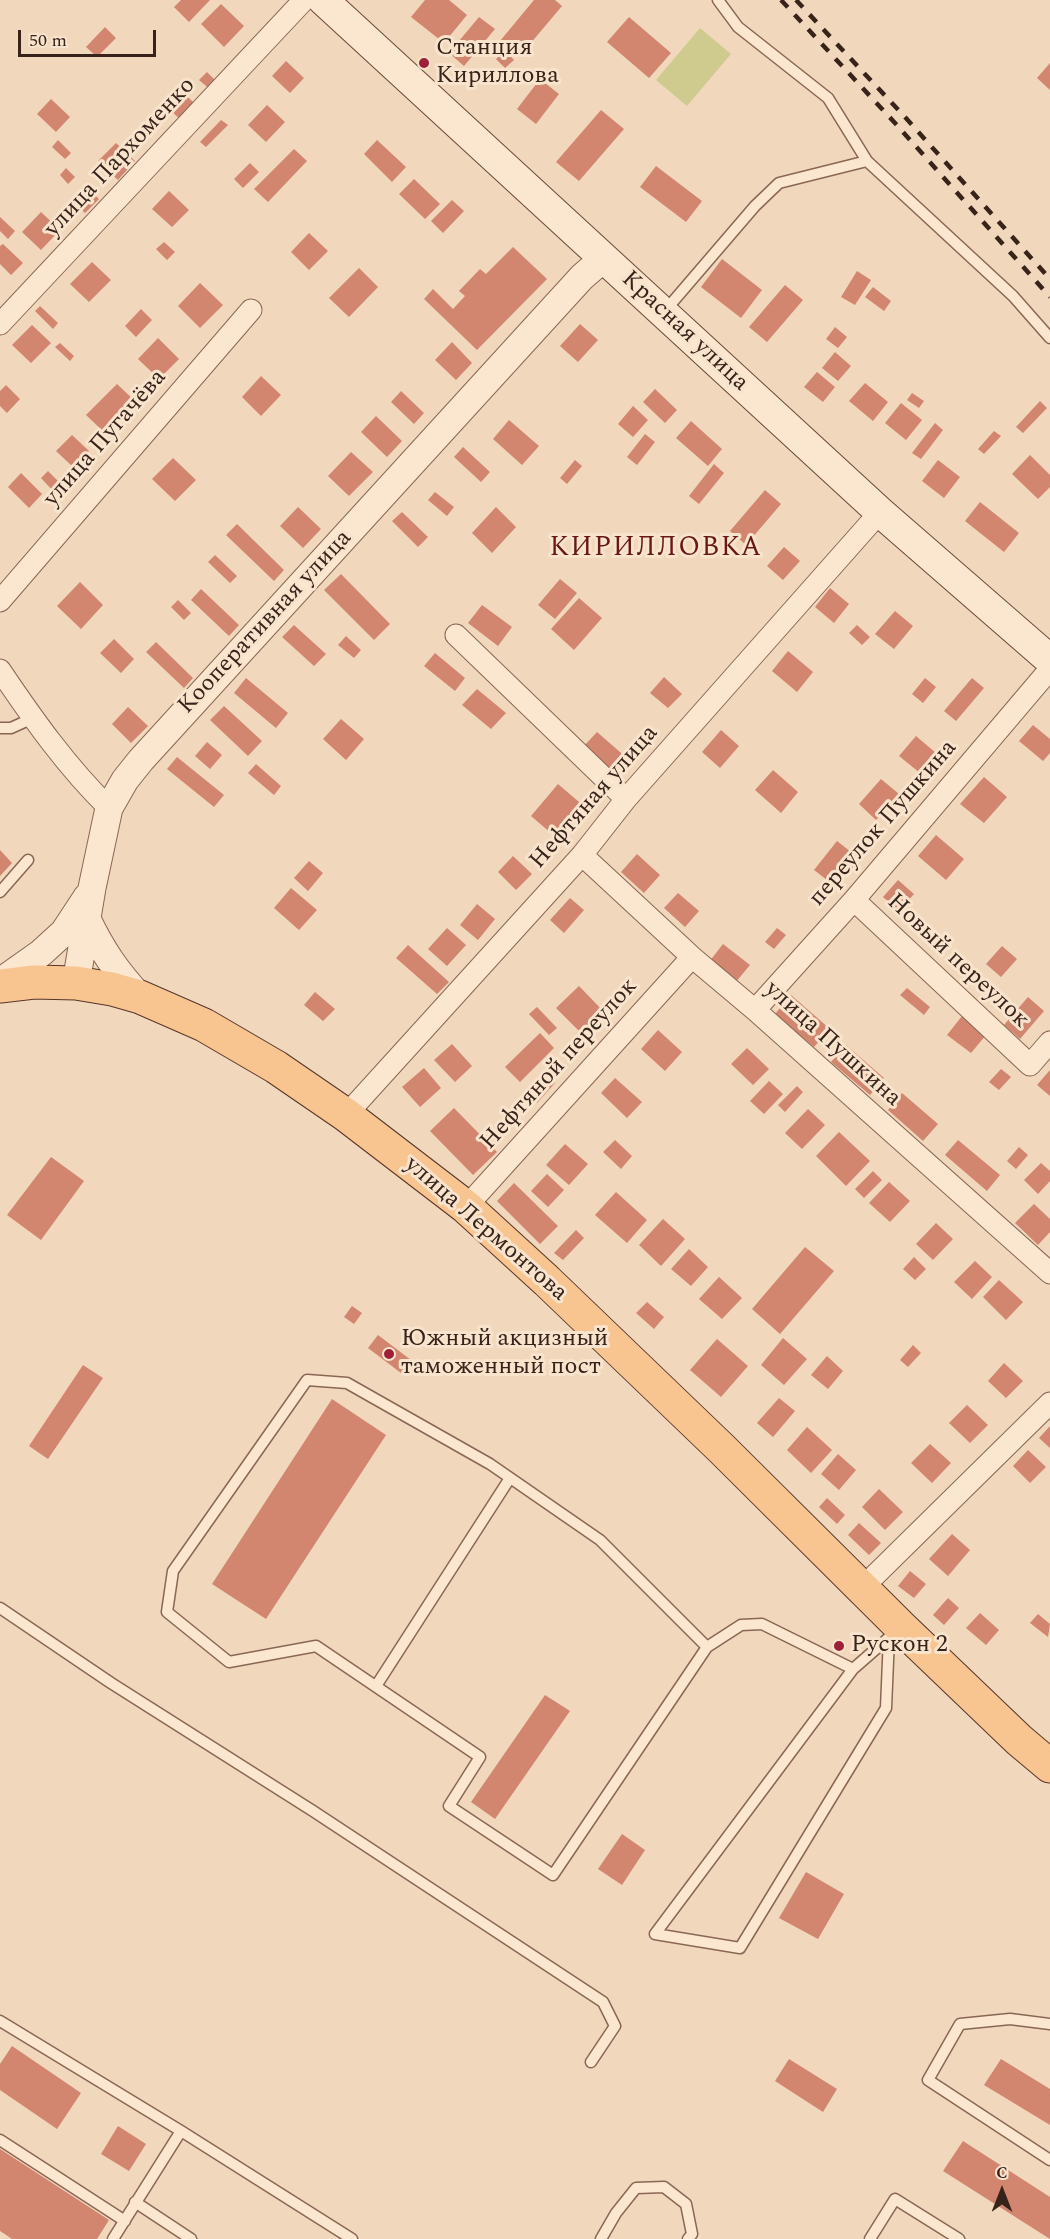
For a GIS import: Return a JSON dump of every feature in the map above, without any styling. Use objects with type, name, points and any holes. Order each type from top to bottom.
[{"type":"main road","name":"Красная улица","points":[[322,0],[880,512],[1050,660]]},
{"type":"main road","name":"улица Лермонтова","points":[[76,983],[112,989],[140,997],[204,1025],[276,1067],[346,1115],[466,1207],[548,1281],[862,1588],[895,1632],[1050,1766]]},
{"type":"main road","points":[[0,984],[76,983]]},
{"type":"street","name":"улица Пархоменко","points":[[0,324],[304,0]]},
{"type":"street","name":"Кооперативная улица","points":[[76,983],[92,888],[109,808],[125,780],[582,277],[604,258]]},
{"type":"street","name":"улица Пугачёва","points":[[0,601],[251,310]]},
{"type":"street","name":"Нефтяная улица","points":[[346,1115],[582,855],[626,799],[880,512]]},
{"type":"street","points":[[456,635],[626,799]]},
{"type":"street","name":"переулок Пушкина","points":[[755,1010],[854,900],[1050,669]]},
{"type":"street","points":[[0,670],[33,718],[88,788],[109,808]]},
{"type":"street","name":"улица Пушкина","points":[[582,855],[692,957],[755,1010],[1050,1274]]},
{"type":"street","points":[[0,984],[64,932],[92,888]]},
{"type":"street","name":"Новый переулок","points":[[854,900],[1030,1065],[1050,1042]]},
{"type":"street","points":[[87,919],[101,949],[117,973],[140,997]]},
{"type":"street","name":"Нефтяной переулок","points":[[466,1207],[692,957]]},
{"type":"street","points":[[862,1588],[1050,1403]]},
{"type":"lane","points":[[718,0],[738,27],[828,98],[867,160],[1013,296],[1050,338]]},
{"type":"lane","points":[[664,312],[755,206],[779,183],[867,160]]},
{"type":"lane","points":[[0,728],[11,728],[33,718]]},
{"type":"lane","points":[[0,892],[28,860]]},
{"type":"lane","points":[[707,1647],[600,1540],[490,1464],[348,1383],[307,1380],[173,1571],[167,1612],[229,1662],[316,1646],[376,1686],[480,1757],[449,1806],[553,1875],[707,1647],[741,1625],[762,1624],[853,1669]]},
{"type":"lane","points":[[376,1686],[510,1478]]},
{"type":"lane","points":[[0,1608],[111,1683],[313,1811],[603,2002],[615,2026],[591,2062]]},
{"type":"lane","points":[[895,1632],[886,1708],[740,1948],[655,1934],[853,1669],[895,1632]]},
{"type":"lane","points":[[1050,2024],[1010,2019],[960,2024],[928,2080],[1050,2160]]},
{"type":"lane","points":[[0,2021],[352,2239]]},
{"type":"lane","points":[[113,2239],[181,2131]]},
{"type":"lane","points":[[0,2140],[125,2221]]},
{"type":"lane","points":[[601,2239],[616,2213],[636,2188],[664,2187],[686,2204],[692,2234],[688,2239]]},
{"type":"lane","points":[[870,2239],[895,2199],[959,2239]]},
{"type":"lane","points":[[135,2202],[190,2239]]},
{"type":"shaded area","points":[[700,28],[731,54],[687,106],[656,80]]},
{"type":"building","points":[[181,0],[210,0],[189,22],[174,7]]},
{"type":"building","points":[[425,0],[449,0],[467,15],[444,43],[411,17]]},
{"type":"building","points":[[534,0],[555,0],[562,6],[519,57],[500,41]]},
{"type":"building","points":[[221,4],[244,26],[224,47],[201,24]]},
{"type":"building","points":[[479,17],[495,29],[464,66],[449,53]]},
{"type":"building","points":[[629,17],[671,53],[649,78],[607,42]]},
{"type":"building","points":[[105,27],[116,38],[97,57],[86,47]]},
{"type":"building","points":[[505,50],[514,60],[505,68],[496,59]]},
{"type":"building","points":[[286,61],[304,78],[290,93],[272,76]]},
{"type":"building","points":[[1050,63],[1050,90],[1037,78]]},
{"type":"building","points":[[207,72],[219,84],[212,91],[199,80]]},
{"type":"building","points":[[540,79],[559,94],[536,124],[517,109]]},
{"type":"building","points":[[184,93],[197,106],[182,121],[169,109]]},
{"type":"building","points":[[51,99],[70,117],[56,132],[37,114]]},
{"type":"building","points":[[267,105],[285,122],[266,142],[248,125]]},
{"type":"building","points":[[601,110],[624,129],[579,181],[556,162]]},
{"type":"building","points":[[221,120],[228,125],[206,147],[200,142]]},
{"type":"building","points":[[58,140],[71,153],[65,159],[52,147]]},
{"type":"building","points":[[377,140],[406,167],[392,182],[364,154]]},
{"type":"building","points":[[116,143],[135,161],[118,180],[98,161]]},
{"type":"building","points":[[294,149],[307,161],[268,202],[254,189]]},
{"type":"building","points":[[250,163],[259,172],[243,188],[234,179]]},
{"type":"building","points":[[656,166],[702,201],[686,222],[640,187]]},
{"type":"building","points":[[66,168],[75,177],[68,184],[60,175]]},
{"type":"building","points":[[414,179],[440,204],[425,219],[399,194]]},
{"type":"building","points":[[87,188],[99,199],[85,213],[74,202]]},
{"type":"building","points":[[169,191],[189,210],[172,227],[152,209]]},
{"type":"building","points":[[452,200],[464,211],[443,233],[431,221]]},
{"type":"building","points":[[41,212],[60,230],[41,250],[22,232]]},
{"type":"building","points":[[0,217],[15,231],[8,239],[0,231]]},
{"type":"building","points":[[309,233],[328,251],[309,270],[291,252]]},
{"type":"building","points":[[164,242],[175,252],[167,260],[156,249]]},
{"type":"building","points":[[3,244],[23,263],[11,275],[0,264],[0,246]]},
{"type":"building","points":[[513,247],[547,279],[477,350],[424,299],[433,289],[453,309],[465,296],[459,291],[480,269],[486,274]]},
{"type":"building","points":[[722,259],[762,290],[741,318],[701,287]]},
{"type":"building","points":[[92,262],[111,280],[89,302],[70,284]]},
{"type":"building","points":[[359,268],[378,287],[349,317],[329,298]]},
{"type":"building","points":[[857,271],[871,280],[855,305],[841,297]]},
{"type":"building","points":[[200,283],[223,305],[200,328],[178,306]]},
{"type":"building","points":[[785,285],[803,300],[767,342],[749,327]]},
{"type":"building","points":[[873,287],[891,301],[884,311],[865,297]]},
{"type":"building","points":[[40,306],[58,323],[53,329],[35,311]]},
{"type":"building","points":[[141,309],[152,320],[136,337],[125,326]]},
{"type":"building","points":[[580,324],[598,340],[578,362],[560,346]]},
{"type":"building","points":[[32,325],[51,343],[31,363],[12,345]]},
{"type":"building","points":[[835,327],[847,337],[838,348],[826,339]]},
{"type":"building","points":[[158,338],[179,359],[159,379],[138,359]]},
{"type":"building","points":[[452,342],[472,363],[456,380],[435,360]]},
{"type":"building","points":[[60,343],[74,356],[70,361],[55,347]]},
{"type":"building","points":[[835,352],[851,366],[838,381],[822,368]]},
{"type":"building","points":[[817,372],[835,387],[823,402],[804,387]]},
{"type":"building","points":[[261,376],[281,395],[261,416],[242,397]]},
{"type":"building","points":[[865,383],[888,402],[873,421],[849,401]]},
{"type":"building","points":[[117,384],[136,402],[106,434],[86,415]]},
{"type":"building","points":[[6,385],[20,399],[7,413],[0,406],[0,391]]},
{"type":"building","points":[[655,389],[677,410],[665,423],[643,402]]},
{"type":"building","points":[[401,391],[424,413],[414,424],[391,402]]},
{"type":"building","points":[[912,393],[924,401],[919,408],[907,400]]},
{"type":"building","points":[[1040,401],[1047,408],[1023,433],[1016,427]]},
{"type":"building","points":[[901,403],[922,420],[906,440],[885,423]]},
{"type":"building","points":[[633,406],[648,420],[633,437],[618,424]]},
{"type":"building","points":[[376,416],[402,441],[387,457],[361,432]]},
{"type":"building","points":[[509,420],[539,446],[522,465],[493,439]]},
{"type":"building","points":[[691,421],[722,449],[708,466],[676,438]]},
{"type":"building","points":[[935,423],[943,430],[921,459],[912,453]]},
{"type":"building","points":[[994,431],[1001,436],[984,454],[978,449]]},
{"type":"building","points":[[645,434],[655,442],[637,465],[627,457]]},
{"type":"building","points":[[72,435],[89,451],[73,467],[56,451]]},
{"type":"building","points":[[463,447],[490,472],[481,482],[454,457]]},
{"type":"building","points":[[351,452],[373,472],[349,496],[328,476]]},
{"type":"building","points":[[1030,455],[1050,475],[1050,487],[1038,499],[1012,474]]},
{"type":"building","points":[[173,458],[196,480],[175,501],[152,479]]},
{"type":"building","points":[[575,460],[582,466],[567,484],[560,478]]},
{"type":"building","points":[[938,460],[960,477],[944,498],[922,481]]},
{"type":"building","points":[[714,464],[724,473],[699,504],[689,496]]},
{"type":"building","points":[[48,471],[61,484],[54,492],[41,478]]},
{"type":"building","points":[[21,473],[42,494],[29,508],[8,487]]},
{"type":"building","points":[[765,490],[781,504],[746,545],[730,531]]},
{"type":"building","points":[[435,492],[454,507],[447,516],[428,500]]},
{"type":"building","points":[[980,502],[1019,533],[1004,552],[965,521]]},
{"type":"building","points":[[298,507],[321,529],[303,548],[280,526]]},
{"type":"building","points":[[496,507],[516,527],[492,553],[472,533]]},
{"type":"building","points":[[402,512],[428,537],[418,547],[392,521]]},
{"type":"building","points":[[237,524],[284,570],[274,581],[226,535]]},
{"type":"building","points":[[784,547],[800,561],[783,580],[767,566]]},
{"type":"building","points":[[215,555],[237,576],[230,583],[208,562]]},
{"type":"building","points":[[341,574],[390,624],[374,640],[324,590]]},
{"type":"building","points":[[560,579],[577,593],[555,619],[538,605]]},
{"type":"building","points":[[80,582],[103,605],[81,629],[57,606]]},
{"type":"building","points":[[830,588],[849,604],[834,623],[815,607]]},
{"type":"building","points":[[201,589],[239,625],[229,636],[191,600]]},
{"type":"building","points":[[579,598],[602,618],[574,650],[551,629]]},
{"type":"building","points":[[178,600],[191,613],[184,620],[171,607]]},
{"type":"building","points":[[482,605],[512,627],[498,646],[468,623]]},
{"type":"building","points":[[895,611],[913,626],[894,649],[875,634]]},
{"type":"building","points":[[294,625],[326,654],[314,666],[282,637]]},
{"type":"building","points":[[857,625],[870,637],[862,645],[849,633]]},
{"type":"building","points":[[346,636],[361,650],[354,658],[338,645]]},
{"type":"building","points":[[114,639],[134,659],[121,673],[100,653]]},
{"type":"building","points":[[156,642],[193,678],[184,688],[146,652]]},
{"type":"building","points":[[788,651],[813,672],[797,692],[772,671]]},
{"type":"building","points":[[435,653],[465,678],[455,691],[424,666]]},
{"type":"building","points":[[664,677],[682,694],[668,708],[650,693]]},
{"type":"building","points":[[246,678],[288,713],[276,728],[234,693]]},
{"type":"building","points":[[925,678],[936,687],[923,703],[912,694]]},
{"type":"building","points":[[972,678],[984,688],[956,721],[944,711]]},
{"type":"building","points":[[477,689],[506,713],[491,729],[462,705]]},
{"type":"building","points":[[224,706],[262,741],[248,756],[210,720]]},
{"type":"building","points":[[128,707],[148,726],[131,743],[112,724]]},
{"type":"building","points":[[341,719],[364,739],[346,760],[323,739]]},
{"type":"building","points":[[1033,725],[1050,739],[1050,753],[1043,761],[1019,741]]},
{"type":"building","points":[[721,730],[739,746],[720,768],[702,752]]},
{"type":"building","points":[[597,732],[628,759],[615,774],[583,747]]},
{"type":"building","points":[[916,736],[936,753],[920,773],[899,756]]},
{"type":"building","points":[[207,742],[222,755],[210,769],[195,756]]},
{"type":"building","points":[[177,757],[224,795],[214,807],[167,769]]},
{"type":"building","points":[[256,764],[281,786],[274,795],[248,773]]},
{"type":"building","points":[[773,770],[798,792],[781,813],[755,790]]},
{"type":"building","points":[[984,777],[1007,797],[984,823],[960,804]]},
{"type":"building","points":[[881,779],[899,794],[876,820],[859,804]]},
{"type":"building","points":[[558,784],[586,808],[559,840],[531,816]]},
{"type":"building","points":[[936,835],[964,859],[946,880],[918,856]]},
{"type":"building","points":[[837,841],[860,859],[836,887],[814,870]]},
{"type":"building","points":[[0,850],[12,863],[0,876]]},
{"type":"building","points":[[637,854],[660,875],[644,893],[621,872]]},
{"type":"building","points":[[513,856],[532,874],[516,890],[498,872]]},
{"type":"building","points":[[309,861],[323,873],[308,891],[294,878]]},
{"type":"building","points":[[898,880],[914,894],[899,911],[883,897]]},
{"type":"building","points":[[291,888],[317,910],[299,930],[274,908]]},
{"type":"building","points":[[678,893],[699,911],[685,927],[664,908]]},
{"type":"building","points":[[570,898],[584,910],[564,933],[550,920]]},
{"type":"building","points":[[477,904],[495,919],[478,940],[460,925]]},
{"type":"building","points":[[447,928],[466,945],[447,966],[428,949]]},
{"type":"building","points":[[777,928],[786,935],[774,949],[765,942]]},
{"type":"building","points":[[723,944],[750,965],[735,983],[709,962]]},
{"type":"building","points":[[408,945],[449,982],[437,994],[396,958]]},
{"type":"building","points":[[1002,946],[1017,959],[1001,977],[986,964]]},
{"type":"building","points":[[579,986],[606,1014],[584,1036],[556,1008]]},
{"type":"building","points":[[907,988],[930,1007],[924,1015],[900,995]]},
{"type":"building","points":[[315,992],[335,1009],[323,1021],[304,1005]]},
{"type":"building","points":[[791,995],[830,1029],[814,1047],[775,1014]]},
{"type":"building","points":[[1028,997],[1044,1011],[1020,1039],[1004,1025]]},
{"type":"building","points":[[537,1007],[557,1028],[549,1035],[529,1014]]},
{"type":"building","points":[[962,1016],[986,1035],[971,1053],[947,1035]]},
{"type":"building","points":[[658,1030],[682,1052],[665,1071],[641,1049]]},
{"type":"building","points":[[540,1033],[554,1048],[520,1082],[505,1067]]},
{"type":"building","points":[[452,1044],[472,1066],[455,1082],[434,1060]]},
{"type":"building","points":[[846,1045],[884,1078],[870,1095],[831,1062]]},
{"type":"building","points":[[747,1048],[769,1069],[753,1085],[731,1064]]},
{"type":"building","points":[[424,1068],[441,1088],[420,1107],[402,1087]]},
{"type":"building","points":[[1001,1069],[1011,1077],[999,1090],[989,1082]]},
{"type":"building","points":[[1050,1070],[1050,1096],[1037,1085]]},
{"type":"building","points":[[547,1076],[555,1083],[537,1103],[529,1096]]},
{"type":"building","points":[[615,1078],[642,1102],[627,1118],[601,1093]]},
{"type":"building","points":[[769,1081],[783,1094],[764,1114],[750,1101]]},
{"type":"building","points":[[797,1086],[803,1092],[785,1112],[778,1105]]},
{"type":"building","points":[[902,1093],[938,1124],[923,1141],[888,1110]]},
{"type":"building","points":[[454,1108],[497,1152],[473,1175],[430,1131]]},
{"type":"building","points":[[808,1109],[825,1125],[802,1149],[785,1133]]},
{"type":"building","points":[[839,1132],[870,1161],[846,1186],[816,1156]]},
{"type":"building","points":[[615,1140],[632,1156],[621,1169],[603,1152]]},
{"type":"building","points":[[958,1140],[1000,1175],[987,1191],[945,1155]]},
{"type":"building","points":[[565,1144],[588,1164],[569,1185],[546,1165]]},
{"type":"building","points":[[1019,1147],[1028,1155],[1016,1169],[1007,1161]]},
{"type":"building","points":[[51,1157],[84,1181],[41,1240],[7,1215]]},
{"type":"building","points":[[1041,1163],[1050,1171],[1050,1181],[1038,1194],[1024,1180]]},
{"type":"building","points":[[873,1171],[882,1180],[864,1198],[855,1189]]},
{"type":"building","points":[[547,1174],[564,1190],[548,1207],[531,1191]]},
{"type":"building","points":[[889,1182],[910,1201],[890,1222],[869,1203]]},
{"type":"building","points":[[514,1183],[558,1226],[540,1244],[497,1201]]},
{"type":"building","points":[[616,1192],[647,1220],[627,1243],[595,1215]]},
{"type":"building","points":[[1034,1204],[1050,1219],[1050,1232],[1038,1245],[1015,1223]]},
{"type":"building","points":[[663,1219],[685,1239],[661,1266],[639,1245]]},
{"type":"building","points":[[936,1223],[953,1239],[933,1260],[916,1244]]},
{"type":"building","points":[[576,1230],[584,1238],[563,1260],[554,1253]]},
{"type":"building","points":[[805,1247],[834,1271],[780,1334],[752,1309]]},
{"type":"building","points":[[689,1249],[708,1267],[691,1286],[671,1269]]},
{"type":"building","points":[[914,1257],[926,1269],[915,1280],[903,1269]]},
{"type":"building","points":[[975,1261],[992,1277],[972,1299],[954,1282]]},
{"type":"building","points":[[719,1277],[742,1298],[722,1319],[699,1299]]},
{"type":"building","points":[[999,1280],[1023,1302],[1006,1320],[983,1297]]},
{"type":"building","points":[[647,1302],[664,1317],[654,1329],[636,1313]]},
{"type":"building","points":[[352,1306],[362,1313],[354,1324],[344,1317]]},
{"type":"building","name":"Южный акцизный таможенный пост","points":[[378,1335],[411,1360],[401,1373],[368,1348]]},
{"type":"building","points":[[783,1338],[807,1359],[784,1385],[761,1365]]},
{"type":"building","points":[[717,1339],[748,1366],[721,1397],[690,1370]]},
{"type":"building","points":[[913,1345],[921,1353],[908,1367],[900,1360]]},
{"type":"building","points":[[827,1356],[843,1371],[828,1389],[811,1375]]},
{"type":"building","points":[[1004,1363],[1023,1381],[1006,1398],[988,1381]]},
{"type":"building","points":[[83,1365],[103,1378],[48,1459],[29,1446]]},
{"type":"building","points":[[779,1398],[795,1411],[773,1437],[757,1423]]},
{"type":"building","points":[[332,1399],[386,1435],[266,1619],[212,1584]]},
{"type":"building","points":[[967,1405],[988,1425],[970,1443],[949,1423]]},
{"type":"building","points":[[1050,1426],[1050,1448],[1039,1438]]},
{"type":"building","points":[[807,1427],[832,1450],[811,1473],[787,1450]]},
{"type":"building","points":[[930,1444],[951,1463],[932,1483],[911,1463]]},
{"type":"building","points":[[1028,1450],[1046,1467],[1030,1483],[1013,1466]]},
{"type":"building","points":[[838,1454],[856,1470],[839,1490],[821,1474]]},
{"type":"building","points":[[879,1489],[903,1512],[885,1530],[862,1507]]},
{"type":"building","points":[[827,1498],[845,1515],[837,1524],[819,1507]]},
{"type":"building","points":[[859,1523],[881,1543],[869,1555],[848,1535]]},
{"type":"building","points":[[952,1534],[970,1550],[948,1576],[929,1559]]},
{"type":"building","points":[[910,1571],[926,1584],[914,1598],[898,1586]]},
{"type":"building","points":[[948,1598],[959,1608],[944,1625],[933,1615]]},
{"type":"building","points":[[980,1613],[999,1630],[986,1645],[966,1628]]},
{"type":"building","points":[[1038,1614],[1050,1624],[1048,1637],[1030,1623]]},
{"type":"building","points":[[545,1695],[570,1711],[495,1819],[471,1802]]},
{"type":"building","points":[[622,1834],[645,1850],[622,1885],[598,1869]]},
{"type":"building","points":[[806,1872],[844,1894],[818,1939],[779,1918]]},
{"type":"building","points":[[12,2046],[81,2093],[57,2129],[0,2090],[0,2064]]},
{"type":"building","points":[[789,2059],[837,2089],[823,2112],[775,2081]]},
{"type":"building","points":[[1001,2059],[1050,2089],[1050,2125],[984,2085]]},
{"type":"building","points":[[118,2126],[146,2144],[129,2171],[101,2154]]},
{"type":"building","points":[[963,2141],[1050,2197],[1050,2239],[943,2171]]},
{"type":"building","points":[[0,2149],[109,2220],[97,2239],[12,2239],[0,2231]]},
{"type":"railway","points":[[781,0],[895,123],[1050,297]]},
{"type":"railway","points":[[796,0],[1050,279]]},
{"type":"place","name":"Станция Кириллова","points":[[424,63]]},
{"type":"place","name":"Южный акцизный таможенный пост","points":[[389,1354]]},
{"type":"place","name":"Рускон 2","points":[[839,1646]]},
{"type":"district","name":"КИРИЛЛОВКА","points":[[656,550]]}]
